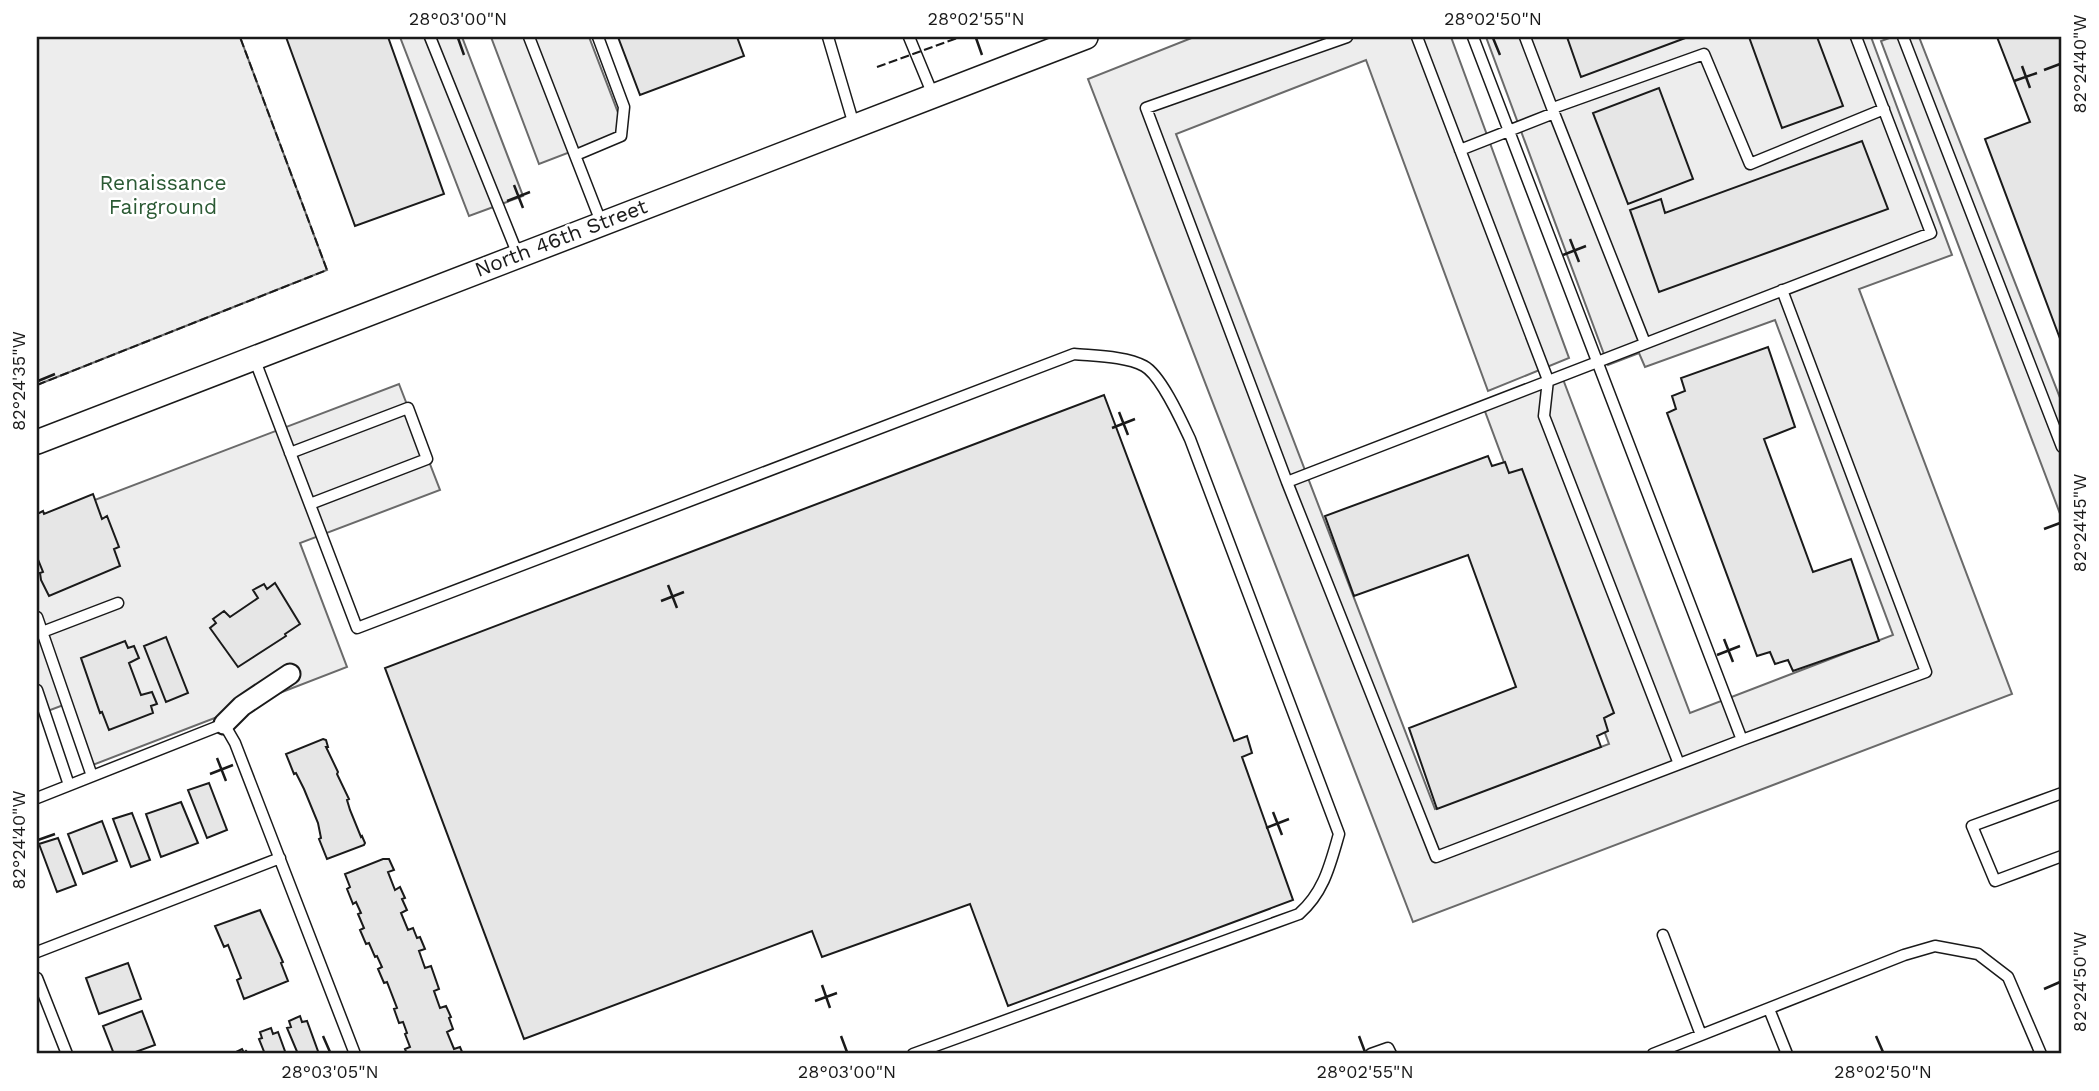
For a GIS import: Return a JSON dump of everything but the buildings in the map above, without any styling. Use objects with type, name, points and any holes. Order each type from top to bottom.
[{"type":"street","name":"North 46th Street","points":[[37,442],[1086,37]]},
{"type":"street","points":[[224,724],[242,706],[290,674]]},
{"type":"lane","points":[[430,37],[518,256]]},
{"type":"lane","points":[[529,37],[601,222]]},
{"type":"lane","points":[[576,155],[621,136],[624,107],[598,37]]},
{"type":"lane","points":[[828,37],[854,125]]},
{"type":"lane","points":[[909,37],[933,95]]},
{"type":"lane","points":[[1347,37],[1146,108],[1286,482],[1436,857],[1926,672],[1782,290]]},
{"type":"lane","points":[[1418,37],[1548,380],[1544,416],[1679,764]]},
{"type":"lane","points":[[1473,37],[1742,740]]},
{"type":"lane","points":[[1525,37],[1645,343]]},
{"type":"lane","points":[[1286,482],[1931,233],[1856,37]]},
{"type":"lane","points":[[1903,37],[2062,447]]},
{"type":"lane","points":[[1460,150],[1704,54],[1750,164],[1884,109]]},
{"type":"lane","points":[[254,357],[357,628],[1074,354],[1110,357],[1145,366],[1172,401],[1190,439],[1339,834],[1333,857],[1314,901],[1299,914],[913,1054]]},
{"type":"lane","points":[[290,453],[408,408],[427,459],[310,504]]},
{"type":"lane","points":[[40,633],[118,603]]},
{"type":"lane","points":[[37,617],[40,633],[92,776]]},
{"type":"lane","points":[[37,690],[69,785]]},
{"type":"lane","points":[[37,798],[224,724],[235,743],[355,1054]]},
{"type":"lane","points":[[2062,793],[1972,826],[1995,881],[2062,856]]},
{"type":"lane","points":[[37,952],[280,858]]},
{"type":"lane","points":[[1663,934],[1701,1035]]},
{"type":"lane","points":[[1653,1054],[1935,946],[1978,954],[2008,977],[2041,1054]]},
{"type":"lane","points":[[37,978],[67,1054]]},
{"type":"lane","points":[[1769,1009],[1787,1054]]},
{"type":"lane","points":[[1687,1054],[1690,1040]]},
{"type":"lane","points":[[1371,1054],[1388,1048],[1391,1054]]},
{"type":"shaded area","name":"Renaissance Fairground","points":[[37,37],[240,37],[327,270],[37,385]]},
{"type":"shaded area","points":[[400,37],[462,37],[523,196],[469,216]]},
{"type":"shaded area","points":[[491,37],[589,37],[625,131],[539,164]]},
{"type":"shaded area","points":[[1194,37],[1451,37],[1569,358],[1488,391],[1366,60],[1176,134],[1435,809],[1609,744],[1483,406],[1561,374],[1690,713],[1893,635],[1775,320],[1645,367],[1639,353],[1608,365],[1486,37],[1871,37],[1952,255],[1859,289],[2012,694],[1413,922],[1088,79]]},
{"type":"shaded area","points":[[1892,37],[1919,37],[2062,403],[2062,519],[1881,41]]},
{"type":"shaded area","points":[[399,384],[440,490],[300,543],[347,667],[90,766],[66,704],[37,715],[37,522]]},
{"type":"fence","points":[[37,385],[327,270],[240,37]]},
{"type":"fence","points":[[877,67],[960,37]]}]
